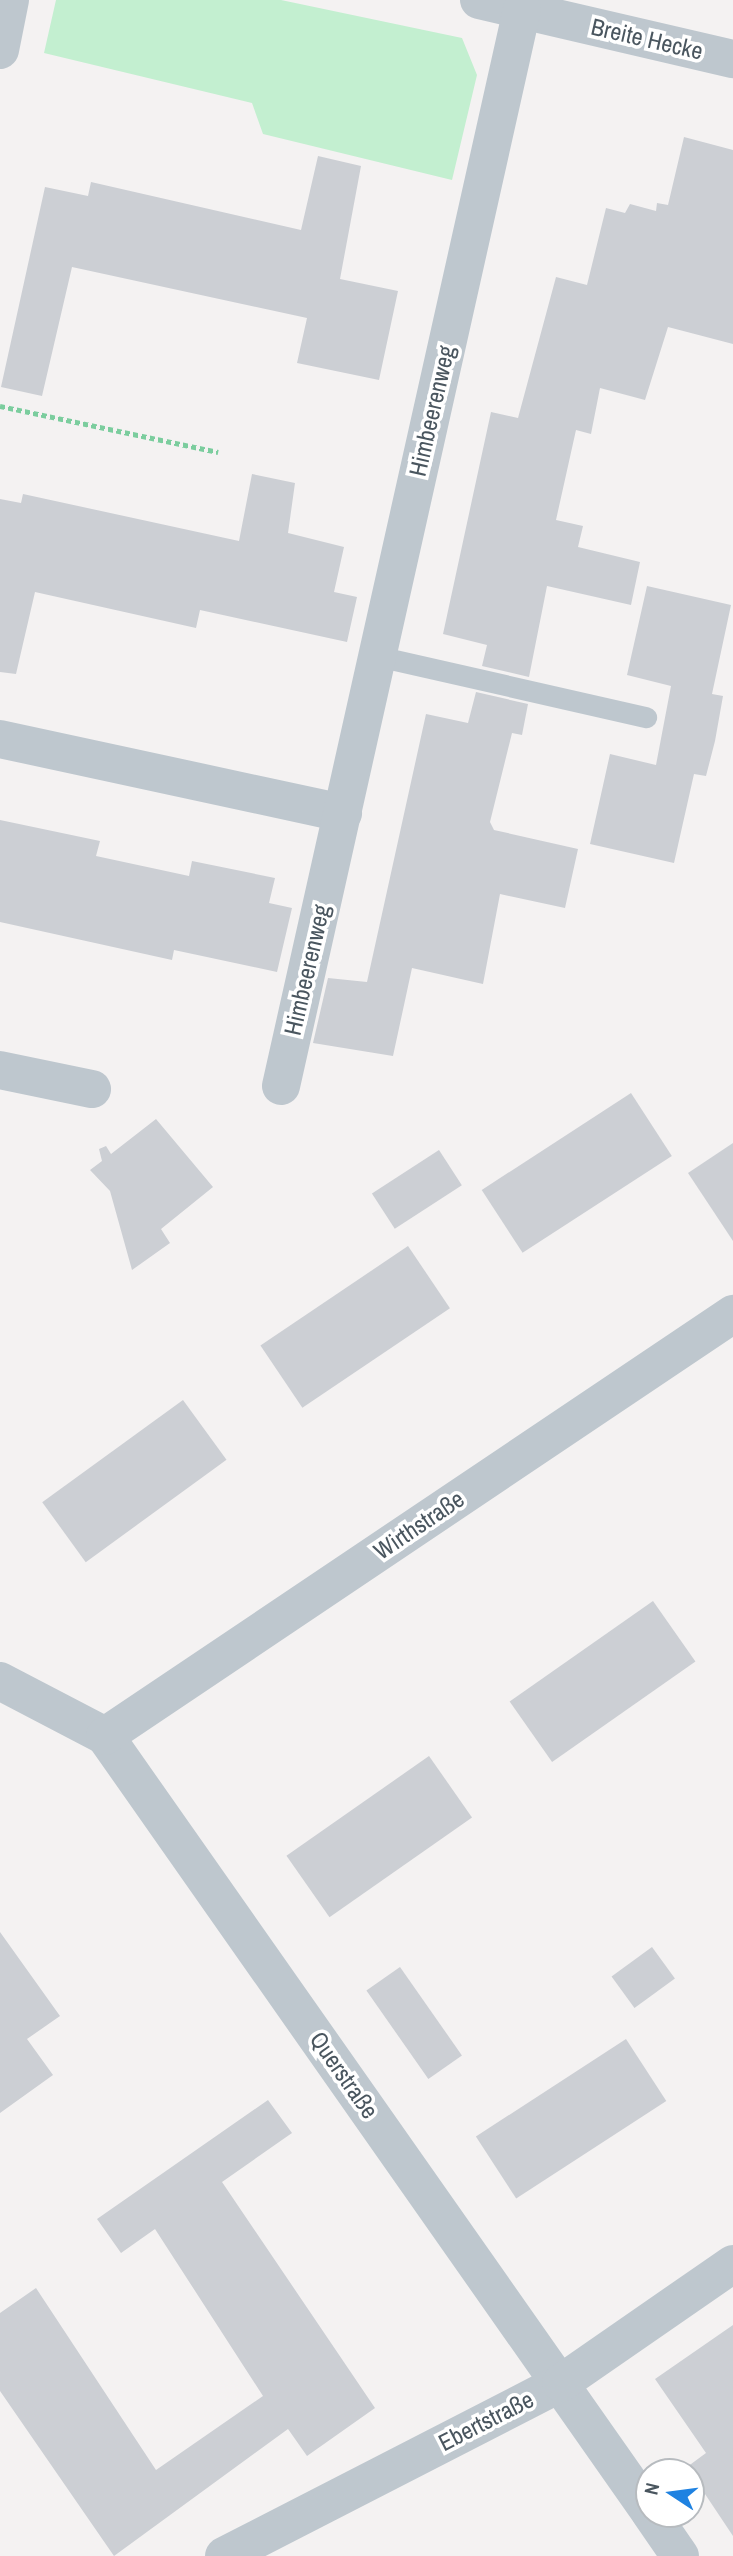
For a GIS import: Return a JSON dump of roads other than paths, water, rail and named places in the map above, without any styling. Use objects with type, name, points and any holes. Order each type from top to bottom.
[{"type":"street","points":[[0,50],[10,0]]},
{"type":"street","name":"Breite Hecke","points":[[479,0],[733,59]]},
{"type":"street","name":"Himbeerenweg","points":[[281,1086],[522,10]]},
{"type":"street","points":[[0,739],[343,813]]},
{"type":"street","points":[[0,1070],[92,1089]]},
{"type":"street","name":"Wirthstraße","points":[[105,1736],[733,1314]]},
{"type":"street","name":"Querstraße","points":[[0,1681],[105,1736],[635,2491]]},
{"type":"street","name":"Ebertstraße","points":[[235,2553],[561,2383],[733,2263]]},
{"type":"street","name":"Querstraße","points":[[660,2528],[680,2556]]},
{"type":"lane","points":[[377,656],[646,717]]}]
